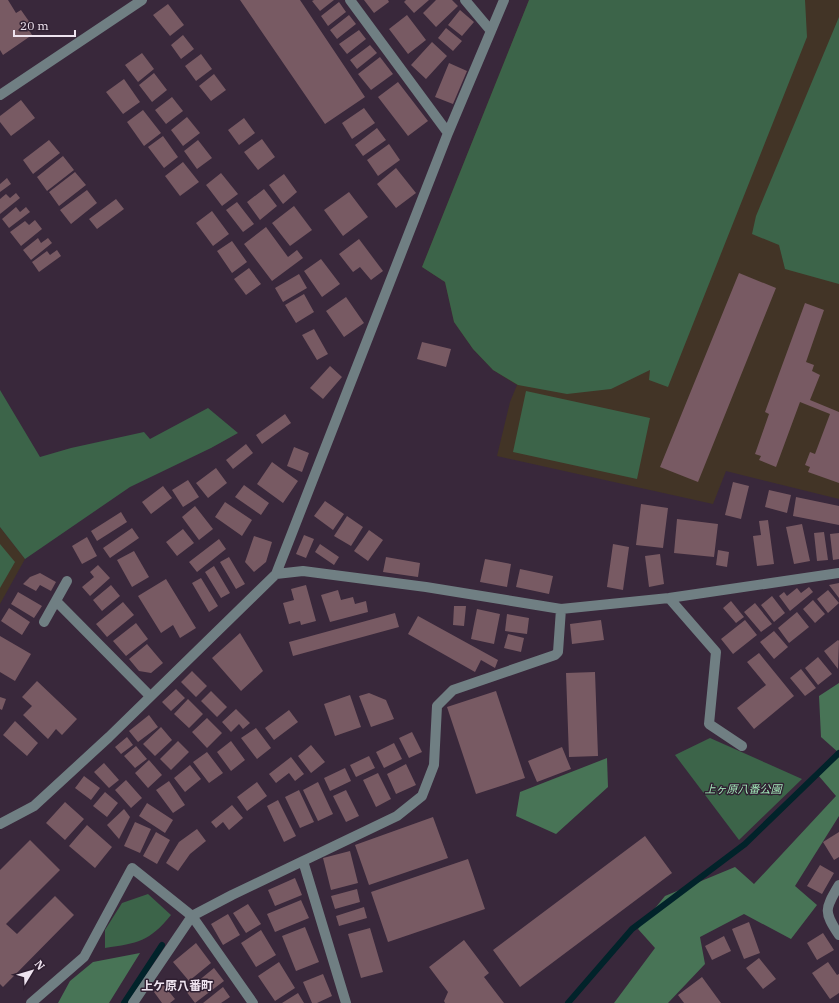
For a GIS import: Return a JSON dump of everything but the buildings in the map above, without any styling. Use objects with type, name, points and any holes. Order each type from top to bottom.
[{"type":"street","points":[[0,95],[142,0]]},
{"type":"street","points":[[350,0],[448,133]]},
{"type":"street","points":[[465,0],[491,31]]},
{"type":"street","points":[[0,824],[34,806],[276,574],[448,133],[504,0]]},
{"type":"street","points":[[276,574],[291,571],[311,572],[426,587],[561,609],[669,598],[839,573]]},
{"type":"street","points":[[44,622],[67,581]]},
{"type":"street","points":[[669,598],[716,652],[709,724],[742,746]]},
{"type":"street","points":[[56,601],[150,696]]},
{"type":"street","points":[[133,1003],[192,916],[397,816],[422,796],[434,765],[437,706],[453,690],[556,655],[558,652],[561,609]]},
{"type":"street","points":[[0,833],[20,814]]},
{"type":"street","points":[[303,861],[346,1003]]},
{"type":"street","points":[[32,1003],[84,957],[132,868],[192,916],[253,1003]]},
{"type":"street","points":[[839,885],[828,904],[828,918],[839,935]]},
{"type":"shaded area","points":[[529,0],[839,0],[839,499],[726,471],[713,504],[497,456],[510,402],[517,385],[493,370],[473,349],[454,322],[445,282],[422,267]]},
{"type":"shaded area","points":[[0,527],[25,559],[0,604]]},
{"type":"green space","points":[[529,0],[805,0],[807,37],[668,387],[649,380],[650,370],[611,389],[567,394],[518,385],[493,370],[473,349],[454,322],[445,282],[422,267]]},
{"type":"green space","points":[[839,17],[839,284],[785,269],[779,245],[752,234],[756,216]]},
{"type":"green space","points":[[0,390],[40,457],[71,448],[144,432],[150,439],[208,408],[238,433],[211,448],[130,487],[25,559],[0,527]]},
{"type":"green space","points":[[526,391],[650,418],[637,479],[513,452]]},
{"type":"green space","points":[[0,544],[15,562],[0,588]]},
{"type":"green space","points":[[839,683],[839,753],[821,737],[819,696]]},
{"type":"green space","name":"上ヶ原八番公園","points":[[710,738],[802,779],[739,840],[675,755]]},
{"type":"green space","points":[[839,755],[839,816],[795,886],[817,905],[791,939],[744,914],[700,937],[705,964],[668,1003],[614,1003],[655,948],[638,929],[665,896],[735,867],[754,884],[836,796],[818,775]]},
{"type":"green space","points":[[607,758],[608,787],[556,834],[516,816],[520,792]]},
{"type":"green space","points":[[148,894],[171,915],[156,931],[142,940],[126,945],[105,948],[105,930],[122,903]]},
{"type":"green space","points":[[140,953],[109,1003],[58,1003],[70,981],[93,962]]},
{"type":"waterway","points":[[568,1003],[632,929],[745,844],[839,753]]},
{"type":"waterway","points":[[124,1003],[162,945]]},
{"type":"district","name":"上ケ原八番町","points":[[177,985]]}]
